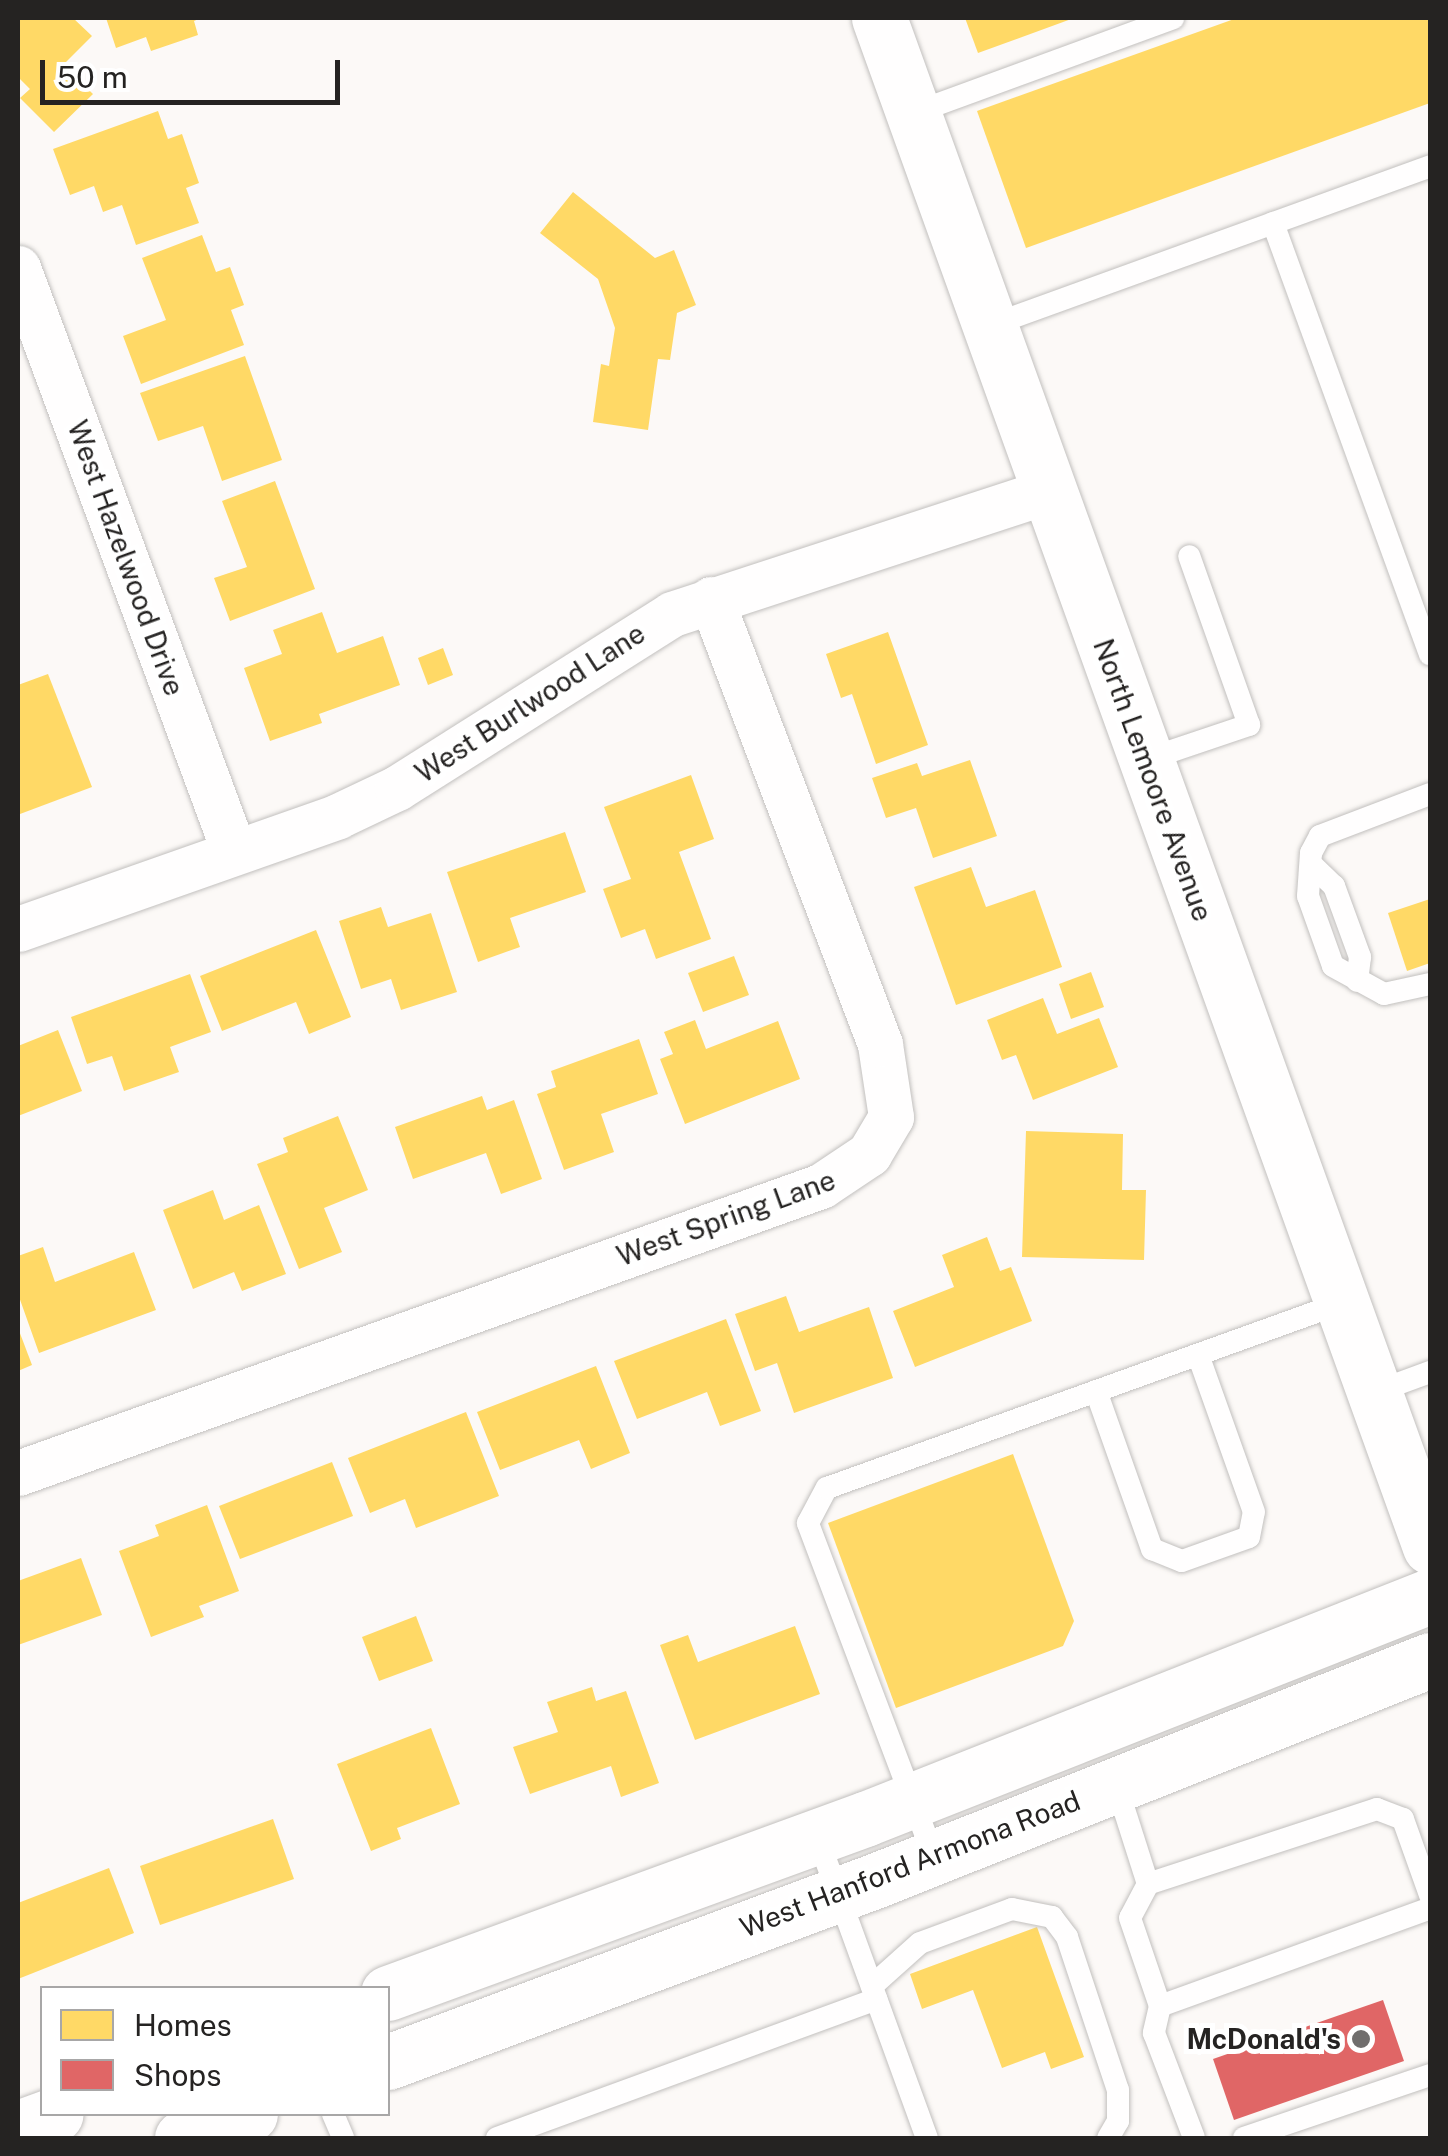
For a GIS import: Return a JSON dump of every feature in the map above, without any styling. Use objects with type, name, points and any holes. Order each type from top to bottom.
[{"type":"main road","name":"North Lemoore Avenue","points":[[879,18],[1372,1393],[1418,1482],[1414,1581],[1430,1661]]},
{"type":"main road","points":[[390,1992],[912,1800],[1096,1726],[1414,1581]]},
{"type":"main road","name":"West Hanford Armona Road","points":[[390,2061],[838,1894],[1430,1661]]},
{"type":"main road","points":[[1096,1726],[1116,1784]]},
{"type":"main road","points":[[18,2128],[51,2116]]},
{"type":"main road","points":[[182,2138],[244,2116]]},
{"type":"street","name":"West Hazelwood Drive","points":[[18,268],[36,376],[233,849]]},
{"type":"street","name":"West Burlwood Lane","points":[[18,930],[233,849],[338,816],[396,788],[595,657],[711,598],[1048,491]]},
{"type":"street","name":"West Spring Lane","points":[[18,1473],[821,1186],[870,1154],[892,1117],[880,1044],[711,598]]},
{"type":"lane","points":[[913,113],[1173,18]]},
{"type":"lane","points":[[990,326],[1430,166]]},
{"type":"lane","points":[[1272,223],[1430,654]]},
{"type":"lane","points":[[1146,760],[1249,725],[1188,556]]},
{"type":"lane","points":[[1430,794],[1332,828],[1314,846],[1314,868],[1334,886],[1360,957],[1357,981],[1384,994],[1430,984]]},
{"type":"lane","points":[[934,1856],[808,1523],[827,1488],[1340,1303]]},
{"type":"lane","points":[[1096,1391],[1152,1549],[1182,1561],[1249,1537],[1254,1512],[1198,1354]]},
{"type":"lane","points":[[1372,1393],[1430,1372]]},
{"type":"lane","points":[[1116,1784],[1148,1884]]},
{"type":"lane","points":[[1194,2138],[1154,2033],[1160,2006],[1130,1918],[1148,1884],[1378,1809],[1403,1819],[1430,1895]]},
{"type":"lane","points":[[816,1836],[927,2138]]},
{"type":"lane","points":[[1160,2006],[1430,1908]]},
{"type":"lane","points":[[498,2138],[874,1992],[920,1943],[1012,1909],[1052,1917],[1067,1937],[1118,2090],[1118,2121],[1108,2138]]},
{"type":"lane","points":[[1244,2138],[1430,2075]]},
{"type":"building: Homes","points":[[18,18],[73,18],[92,36],[63,65],[93,94],[54,132],[20,98],[30,89],[18,77]]},
{"type":"building: Homes","points":[[106,18],[201,18],[194,21],[198,35],[151,51],[146,37],[116,48]]},
{"type":"building: Homes","points":[[965,18],[1074,18],[978,53]]},
{"type":"building: Homes","points":[[1237,18],[1430,18],[1430,103],[1026,248],[977,111]]},
{"type":"building: Homes","points":[[158,111],[168,139],[182,134],[199,183],[186,188],[199,223],[136,245],[122,205],[103,212],[94,186],[70,195],[53,149]]},
{"type":"building: Homes","points":[[573,192],[655,258],[674,250],[696,305],[677,313],[670,360],[658,359],[648,430],[593,422],[601,364],[609,366],[615,328],[598,279],[540,233]]},
{"type":"building: Homes","points":[[202,235],[216,272],[230,267],[244,305],[231,310],[244,345],[141,384],[123,336],[166,320],[142,258]]},
{"type":"building: Homes","points":[[245,356],[282,460],[222,481],[203,426],[158,441],[140,393]]},
{"type":"building: Homes","points":[[275,481],[315,589],[230,621],[214,578],[247,567],[222,501]]},
{"type":"building: Homes","points":[[322,612],[337,653],[383,636],[400,685],[319,714],[322,723],[270,741],[244,668],[282,654],[273,630]]},
{"type":"building: Homes","points":[[888,632],[928,745],[876,764],[852,694],[841,698],[826,654]]},
{"type":"building: Homes","points":[[443,648],[453,675],[428,685],[418,658]]},
{"type":"building: Homes","points":[[48,674],[92,787],[20,814],[18,685]]},
{"type":"building: Homes","points":[[970,760],[997,836],[933,858],[916,808],[886,818],[872,778],[917,763],[922,776]]},
{"type":"building: Homes","points":[[691,775],[714,839],[679,852],[711,939],[656,959],[645,929],[621,938],[603,889],[631,879],[604,807]]},
{"type":"building: Homes","points":[[565,832],[586,892],[510,918],[520,947],[478,962],[447,872]]},
{"type":"building: Homes","points":[[971,867],[986,907],[1035,890],[1062,967],[956,1005],[914,887]]},
{"type":"building: Homes","points":[[1430,899],[1430,963],[1407,971],[1388,913]]},
{"type":"building: Homes","points":[[381,907],[388,927],[431,913],[457,992],[401,1010],[391,979],[361,989],[339,921]]},
{"type":"building: Homes","points":[[316,930],[351,1017],[309,1034],[296,1002],[222,1031],[200,976]]},
{"type":"building: Homes","points":[[734,956],[749,995],[703,1012],[688,973]]},
{"type":"building: Homes","points":[[1091,972],[1104,1007],[1071,1019],[1059,984]]},
{"type":"building: Homes","points":[[190,974],[211,1032],[170,1047],[179,1072],[124,1091],[112,1056],[87,1064],[71,1017]]},
{"type":"building: Homes","points":[[1043,998],[1057,1034],[1099,1018],[1118,1067],[1033,1100],[1016,1055],[1002,1060],[987,1020]]},
{"type":"building: Homes","points":[[695,1020],[706,1049],[778,1021],[800,1079],[685,1124],[660,1059],[673,1054],[664,1032]]},
{"type":"building: Homes","points":[[58,1030],[82,1091],[18,1116],[18,1046]]},
{"type":"building: Homes","points":[[639,1039],[658,1094],[601,1114],[614,1152],[564,1170],[537,1094],[556,1087],[551,1071]]},
{"type":"building: Homes","points":[[482,1096],[487,1110],[514,1100],[542,1179],[501,1194],[486,1153],[413,1179],[395,1127]]},
{"type":"building: Homes","points":[[338,1116],[368,1190],[324,1208],[342,1252],[299,1269],[257,1164],[288,1152],[283,1138]]},
{"type":"building: Homes","points":[[1026,1131],[1123,1134],[1122,1190],[1146,1190],[1144,1260],[1022,1257]]},
{"type":"building: Homes","points":[[213,1190],[224,1220],[259,1205],[286,1274],[242,1291],[234,1272],[193,1289],[163,1210]]},
{"type":"building: Homes","points":[[987,1237],[1000,1271],[1011,1267],[1032,1321],[915,1367],[893,1311],[954,1287],[942,1255]]},
{"type":"building: Homes","points":[[43,1247],[55,1282],[134,1252],[156,1310],[39,1353],[18,1294],[18,1256]]},
{"type":"building: Homes","points":[[786,1296],[799,1332],[869,1307],[893,1378],[794,1413],[777,1363],[755,1371],[735,1314]]},
{"type":"building: Homes","points":[[726,1319],[761,1411],[720,1426],[707,1392],[637,1419],[614,1361]]},
{"type":"building: Homes","points":[[18,1328],[32,1365],[18,1371]]},
{"type":"building: Homes","points":[[596,1366],[630,1453],[591,1469],[579,1440],[500,1470],[477,1412]]},
{"type":"building: Homes","points":[[466,1412],[499,1496],[416,1528],[405,1499],[370,1513],[348,1458]]},
{"type":"building: Homes","points":[[1013,1454],[1074,1621],[1063,1646],[896,1708],[828,1523]]},
{"type":"building: Homes","points":[[332,1462],[353,1516],[240,1559],[219,1506]]},
{"type":"building: Homes","points":[[207,1505],[239,1591],[199,1606],[204,1617],[151,1637],[119,1551],[159,1536],[155,1525]]},
{"type":"building: Homes","points":[[81,1558],[102,1615],[18,1645],[18,1581]]},
{"type":"building: Homes","points":[[416,1616],[433,1661],[379,1681],[362,1637]]},
{"type":"building: Homes","points":[[795,1626],[820,1694],[695,1740],[660,1645],[688,1635],[698,1662]]},
{"type":"building: Homes","points":[[592,1687],[596,1701],[626,1691],[659,1783],[621,1797],[611,1766],[530,1794],[513,1747],[558,1732],[547,1702]]},
{"type":"building: Homes","points":[[431,1728],[460,1804],[397,1828],[401,1839],[371,1851],[337,1764]]},
{"type":"building: Homes","points":[[273,1819],[294,1879],[160,1925],[140,1866]]},
{"type":"building: Homes","points":[[109,1868],[134,1933],[18,1979],[18,1903]]},
{"type":"building: Homes","points":[[1037,1927],[1084,2057],[1051,2069],[1045,2052],[1002,2068],[973,1990],[922,2009],[910,1974]]},
{"type":"building: Shops","points":[[1383,2000],[1404,2061],[1234,2120],[1213,2059]]},
{"type":"place","name":"McDonald's","points":[[1361,2039]]}]
